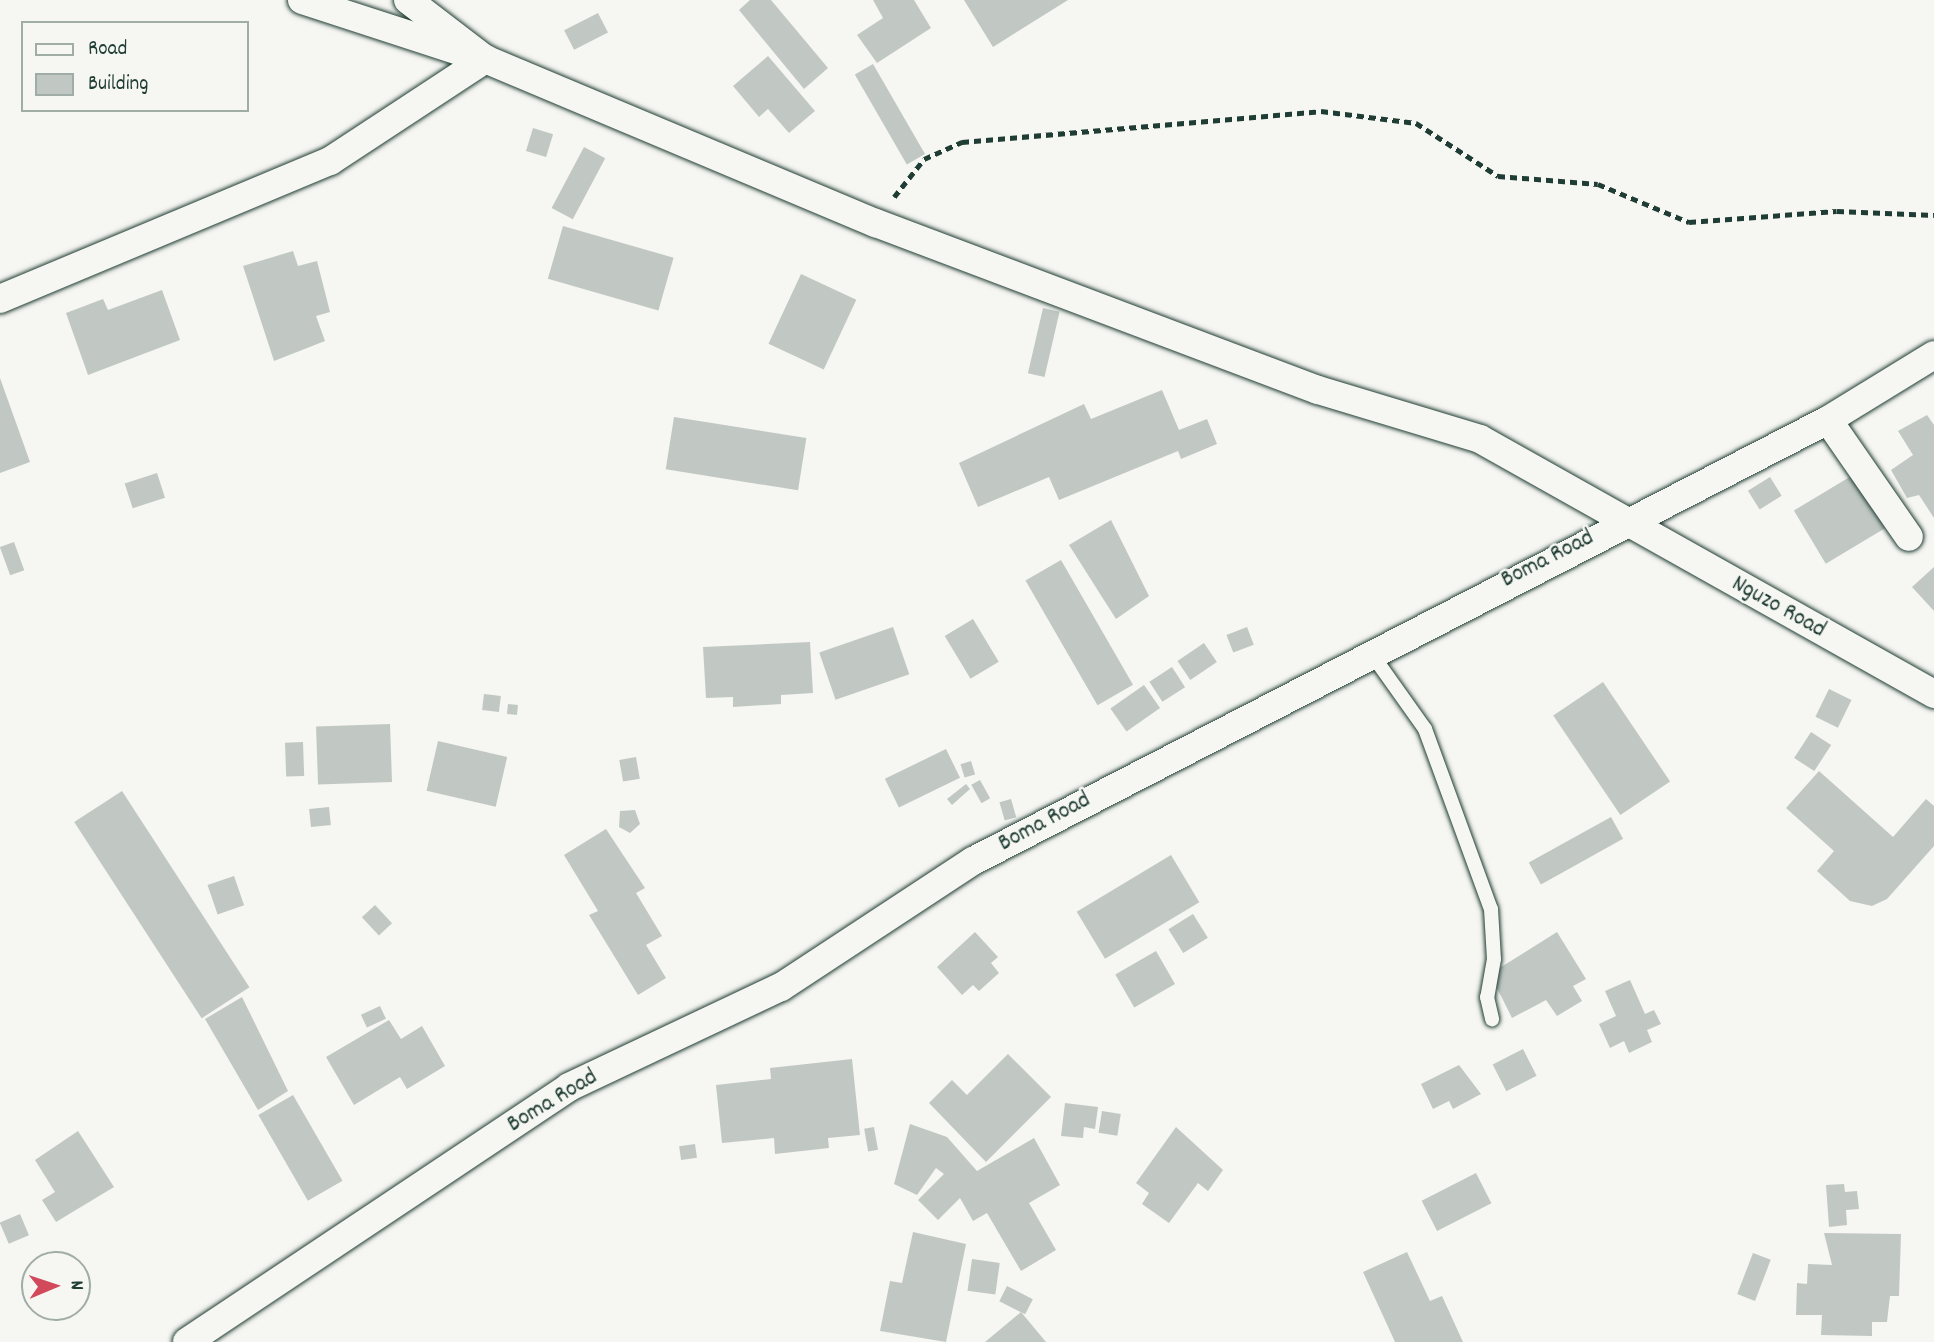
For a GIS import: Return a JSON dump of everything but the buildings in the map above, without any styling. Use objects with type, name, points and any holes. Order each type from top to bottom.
[{"type":"street","points":[[302,0],[485,59]]},
{"type":"street","points":[[408,0],[485,59]]},
{"type":"street","points":[[0,299],[330,161],[485,59]]},
{"type":"street","name":"Nguzo Road","points":[[485,59],[877,223],[1318,390],[1480,439],[1934,694]]},
{"type":"street","name":"Boma Road","points":[[187,1342],[569,1087],[781,987],[973,861],[1622,521],[1828,420],[1934,355]]},
{"type":"street","points":[[1828,420],[1909,537]]},
{"type":"lane","points":[[1370,652],[1425,729],[1491,909],[1494,959],[1486,997],[1492,1019]]},
{"type":"path","points":[[877,223],[909,173],[949,145],[1321,111],[1416,123],[1498,176],[1598,184],[1689,222],[1837,211],[1934,215]]}]
